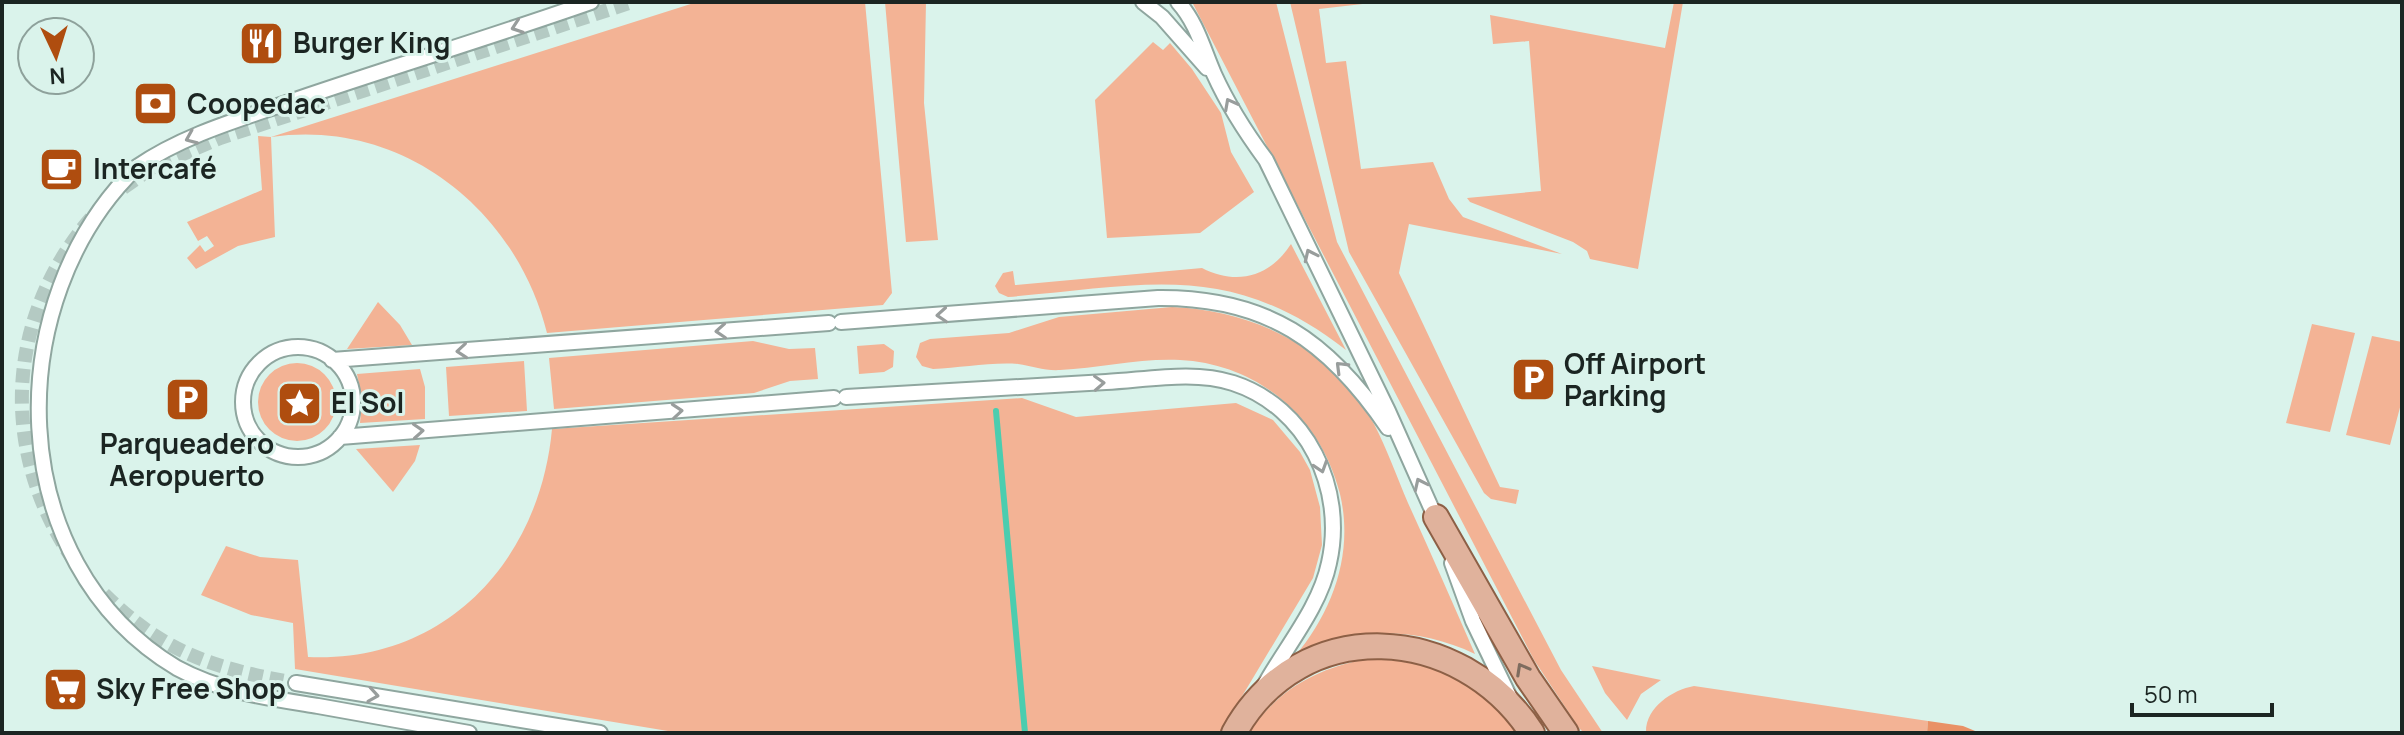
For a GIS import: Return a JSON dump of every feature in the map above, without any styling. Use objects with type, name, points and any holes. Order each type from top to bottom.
[{"type":"main road","points":[[1436,517],[1528,678],[1566,733]]},
{"type":"main road","points":[[1234,733],[1254,704],[1274,685],[1321,657],[1375,646],[1429,652],[1455,662],[1500,692],[1532,733]]},
{"type":"street","points":[[71,230],[115,184],[178,143],[353,80],[591,2]]},
{"type":"street","points":[[1143,2],[1162,17],[1215,77]]},
{"type":"street","points":[[1178,2],[1191,17],[1215,77],[1245,132],[1266,160],[1436,517],[1473,621],[1518,712]]},
{"type":"street","points":[[1254,704],[1320,589],[1329,564],[1332,535],[1319,458],[1304,433],[1272,403],[1230,382],[1186,378],[840,397],[340,437],[310,456],[287,456],[259,442],[248,426],[243,407],[250,375],[273,353],[301,347],[332,360],[1158,298],[1227,304],[1277,322],[1325,351],[1365,394],[1405,451]]},
{"type":"street","points":[[332,360],[352,390],[351,415],[340,437]]},
{"type":"street","points":[[60,566],[105,617],[131,638],[177,669],[207,682],[241,694],[469,733]]},
{"type":"street","points":[[296,683],[600,733]]},
{"type":"shaded area","points":[[697,2],[865,2],[892,293],[883,305],[547,333],[532,288],[509,247],[481,211],[446,181],[408,158],[365,142],[319,135],[271,137]]},
{"type":"shaded area","points":[[885,2],[926,2],[924,103],[938,240],[906,242]]},
{"type":"shaded area","points":[[1192,2],[1276,2],[1337,242],[1561,670],[1603,733],[1584,733],[1579,728],[1534,660]]},
{"type":"shaded area","points":[[1290,2],[1380,2],[1319,9],[1326,63],[1346,61],[1361,169],[1433,162],[1449,199],[1463,217],[1562,254],[1409,224],[1399,273],[1500,487],[1519,490],[1516,504],[1491,499],[1484,493],[1349,252]]},
{"type":"shaded area","points":[[1674,2],[1683,2],[1638,269],[1590,259],[1587,251],[1573,242],[1470,202],[1467,198],[1541,191],[1529,41],[1493,44],[1490,15],[1665,48]]},
{"type":"shaded area","points":[[1153,42],[1163,50],[1170,43],[1192,69],[1221,113],[1231,152],[1254,192],[1200,233],[1107,238],[1095,100]]},
{"type":"shaded area","points":[[258,136],[271,137],[275,237],[238,246],[196,269],[187,258],[200,245],[205,252],[214,246],[207,236],[198,241],[187,222],[262,190]]},
{"type":"shaded area","points":[[1291,244],[1346,350],[1303,321],[1263,302],[1223,290],[1184,285],[1144,285],[1008,297],[999,293],[995,286],[1003,273],[1013,271],[1015,285],[1202,268],[1240,277],[1263,271]]},
{"type":"shaded area","points":[[378,302],[400,325],[412,345],[347,349]]},
{"type":"shaded area","points":[[1172,307],[1233,316],[1262,326],[1289,338],[1337,374],[1374,424],[1475,654],[1430,638],[1385,634],[1340,640],[1295,656],[1330,601],[1342,559],[1344,516],[1331,467],[1318,442],[1302,419],[1260,384],[1236,372],[1180,360],[1150,360],[1060,370],[1018,364],[933,369],[922,366],[916,357],[920,343],[930,339],[1009,333],[1059,317]]},
{"type":"shaded area","points":[[2312,324],[2355,333],[2330,432],[2286,423]]},
{"type":"shaded area","points":[[2372,336],[2402,342],[2402,400],[2390,445],[2346,435]]},
{"type":"shaded area","points":[[753,341],[789,349],[815,348],[818,379],[790,381],[754,393],[554,409],[549,358]]},
{"type":"shaded area","points":[[884,344],[894,351],[893,367],[884,372],[859,374],[857,346]]},
{"type":"shaded area","points":[[524,361],[527,411],[449,416],[446,367]]},
{"type":"shaded area","points":[[297,363],[312,366],[324,375],[333,387],[336,402],[333,417],[324,429],[312,438],[297,441],[282,438],[270,429],[261,417],[258,402],[261,387],[270,375],[282,366]]},
{"type":"shaded area","points":[[420,369],[425,387],[425,419],[360,423],[362,400],[357,374]]},
{"type":"shaded area","points":[[1022,398],[1076,417],[1236,403],[1273,420],[1300,452],[1310,470],[1320,507],[1322,545],[1313,578],[1220,733],[680,733],[295,669],[293,623],[251,615],[201,595],[226,546],[260,557],[298,560],[308,657],[358,654],[403,642],[443,622],[477,594],[506,560],[528,521],[544,477],[552,429]]},
{"type":"shaded area","points":[[420,445],[415,461],[393,492],[356,449]]},
{"type":"shaded area","points":[[1366,659],[1411,663],[1451,676],[1486,699],[1516,733],[1249,733],[1272,704],[1300,683],[1331,669]]},
{"type":"shaded area","points":[[1592,666],[1661,680],[1641,694],[1627,720],[1605,693]]},
{"type":"shaded area","points":[[1694,686],[1928,721],[1927,733],[1646,733],[1650,716],[1661,702]]},
{"type":"shaded area","points":[[1928,721],[1963,726],[1980,733],[1927,733]]},
{"type":"waterway","points":[[996,411],[1025,733]]},
{"type":"tunnel","points":[[123,188],[153,167],[220,138],[632,2]]},
{"type":"tunnel","points":[[74,561],[50,519],[33,476],[24,432],[22,387],[28,343],[41,299],[62,258],[91,218]]},
{"type":"tunnel","points":[[104,594],[148,631],[192,655],[241,671],[296,683]]},
{"type":"place","name":"Burger King","points":[[262,43]]},
{"type":"place","name":"Coopedac","points":[[156,104]]},
{"type":"place","name":"Intercafé","points":[[62,169]]},
{"type":"place","name":"Off Airport Parking","points":[[1533,380]]},
{"type":"place","name":"Parqueadero Aeropuerto","points":[[187,399]]},
{"type":"place","name":"El Sol","points":[[300,403]]},
{"type":"place","name":"Sky Free Shop","points":[[65,689]]}]
